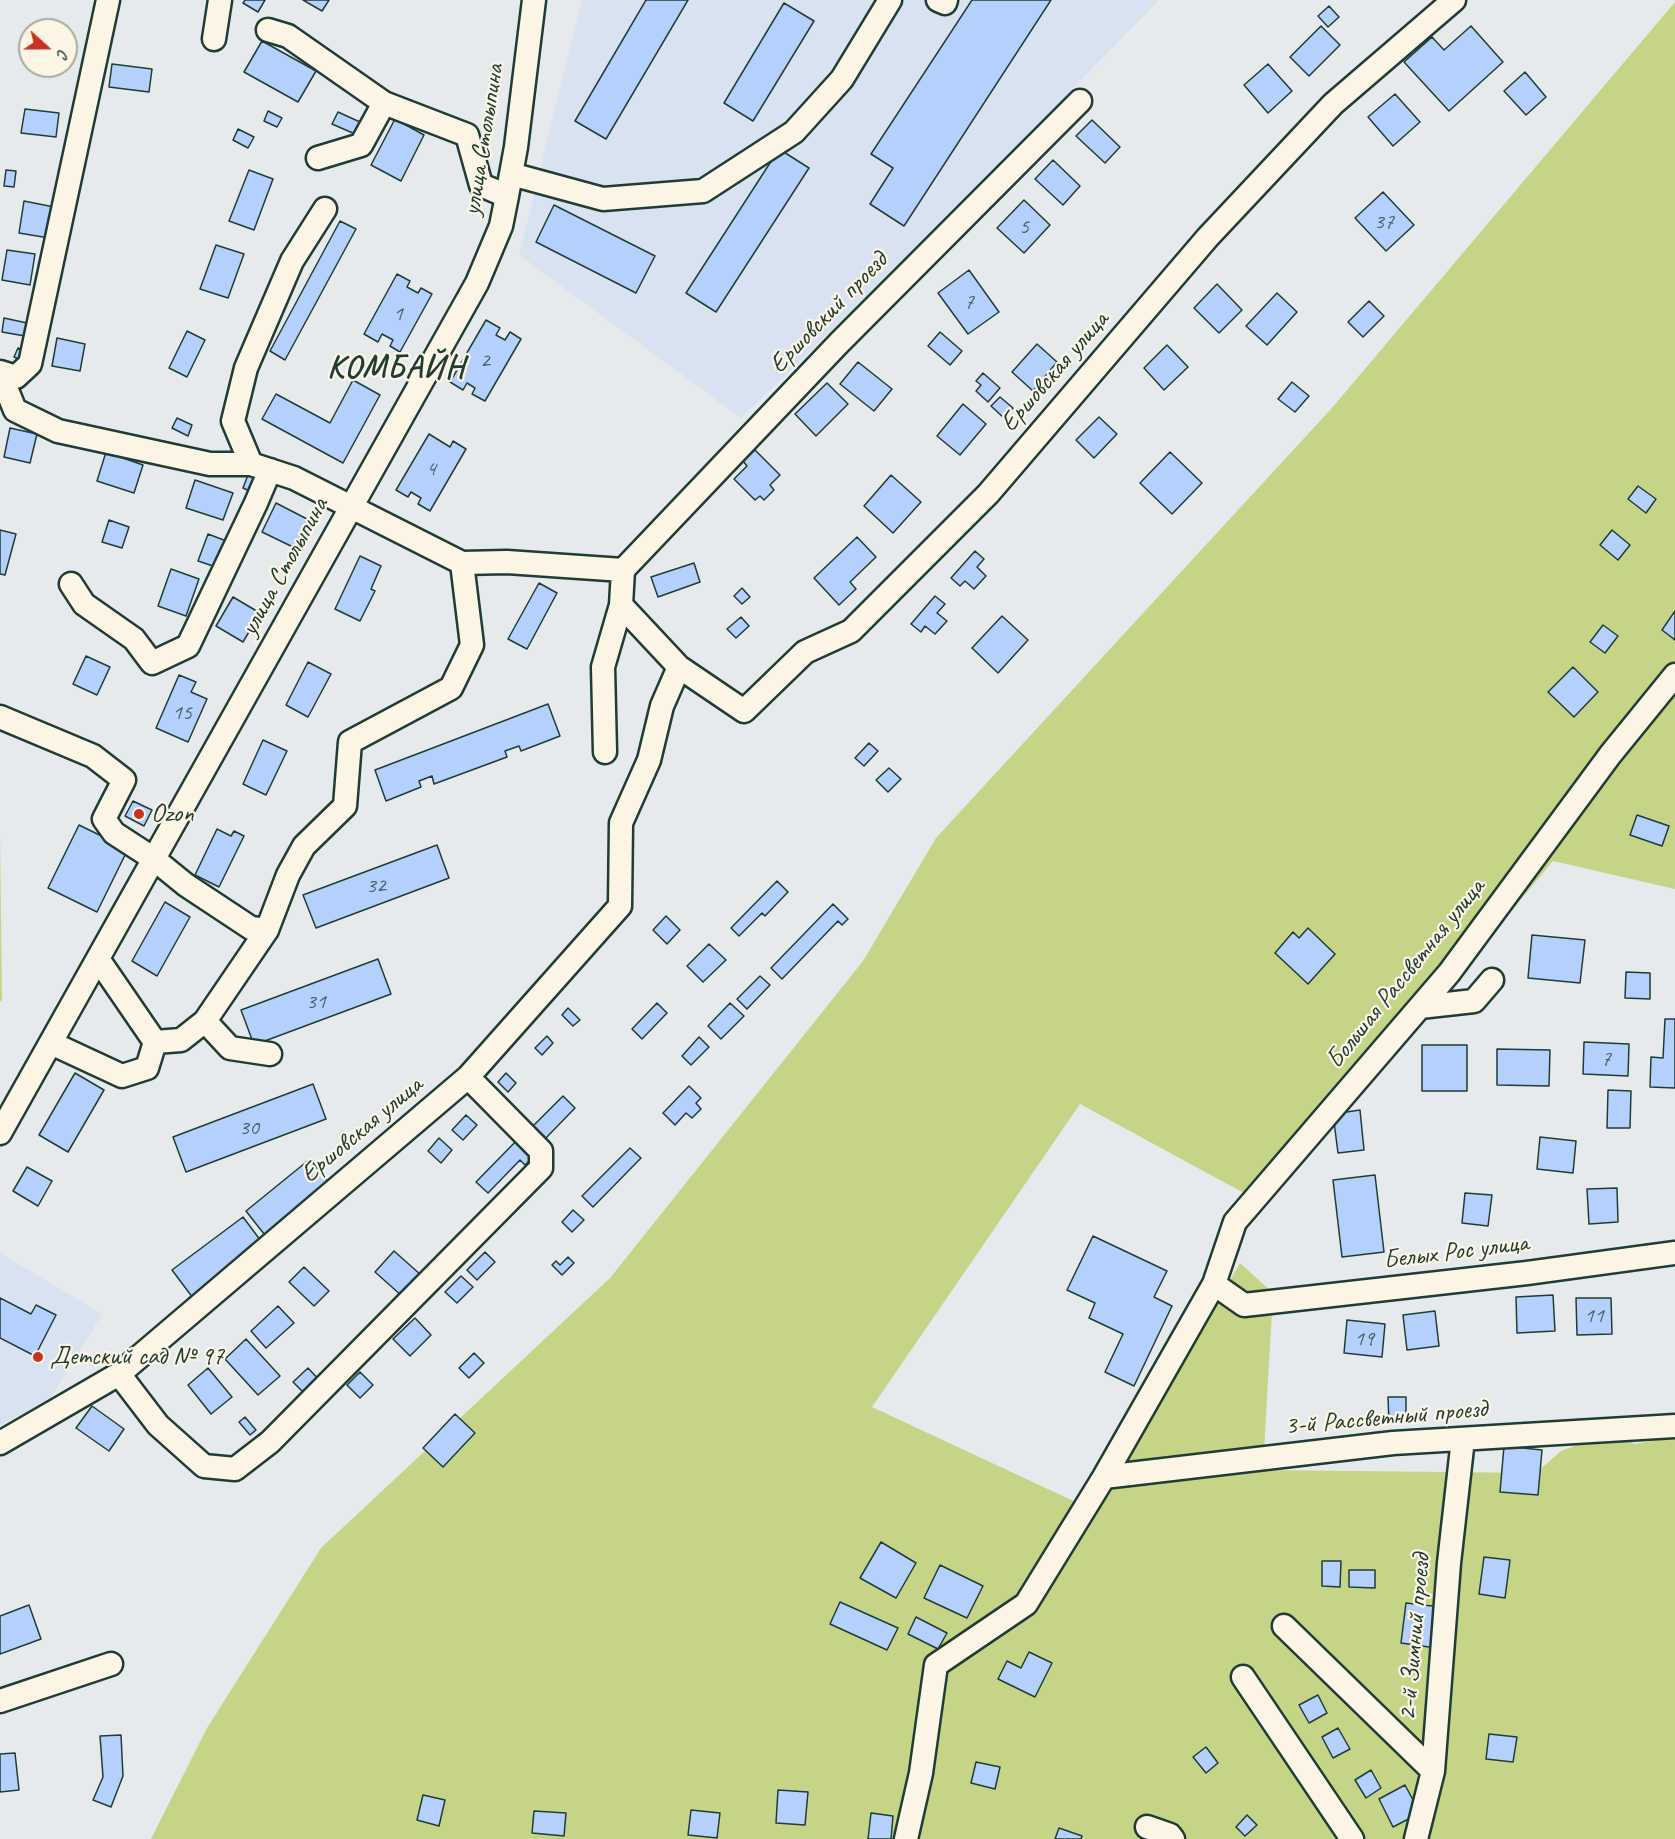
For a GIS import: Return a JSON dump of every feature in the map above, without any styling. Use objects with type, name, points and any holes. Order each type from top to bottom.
[{"type":"street","points":[[0,372],[16,377],[30,364],[108,0]]},
{"type":"street","points":[[214,39],[220,0]]},
{"type":"street","name":"улица Столыпина","points":[[0,1133],[477,283],[501,226],[509,185],[534,0]]},
{"type":"street","points":[[268,30],[288,36],[384,103],[467,135],[481,185],[509,185],[603,199],[703,191],[794,132],[842,79],[890,0]]},
{"type":"street","points":[[938,0],[945,3],[946,0]]},
{"type":"street","name":"Ершовская улица","points":[[0,1443],[119,1374],[468,1077],[620,906],[621,823],[649,760],[662,706],[679,667],[744,711],[805,652],[850,632],[988,494],[1208,237],[1333,104],[1454,0]]},
{"type":"street","name":"Ершовский проезд","points":[[623,570],[839,343],[1080,101]]},
{"type":"street","points":[[318,158],[360,145],[384,103]]},
{"type":"street","points":[[71,584],[84,604],[134,639],[152,663],[188,646],[256,503],[260,467],[233,421],[246,368],[292,261],[325,209]]},
{"type":"street","points":[[0,372],[15,410],[58,431],[210,464],[260,467],[294,478],[462,563],[507,562],[623,570],[621,605],[603,667],[604,752]]},
{"type":"street","points":[[155,1042],[182,1040],[205,1022],[267,930],[288,875],[304,846],[345,806],[350,742],[451,688],[472,645],[462,563]]},
{"type":"street","points":[[621,605],[679,667]]},
{"type":"street","name":"Большая Рассветная улица","points":[[906,1839],[921,1773],[936,1665],[1026,1604],[1104,1477],[1214,1284],[1235,1222],[1449,974],[1610,755],[1675,675]]},
{"type":"street","points":[[0,717],[93,756],[124,780],[104,819],[114,833],[251,928],[267,930]]},
{"type":"street","points":[[98,959],[155,1042]]},
{"type":"street","points":[[1420,1007],[1474,1001],[1492,980]]},
{"type":"street","points":[[205,1022],[230,1048],[270,1054]]},
{"type":"street","points":[[51,1043],[122,1076],[147,1068],[155,1042]]},
{"type":"street","points":[[119,1374],[158,1425],[204,1466],[235,1469],[270,1442],[541,1168],[541,1151],[468,1077]]},
{"type":"street","name":"Белых Рос улица","points":[[1214,1284],[1244,1305],[1527,1273],[1675,1253]]},
{"type":"street","name":"3-й Рассветный проезд","points":[[1104,1477],[1393,1443],[1675,1426]]},
{"type":"street","name":"2-й Зимний проезд","points":[[1416,1839],[1433,1771],[1449,1563],[1463,1439]]},
{"type":"street","points":[[1284,1626],[1433,1771]]},
{"type":"street","points":[[0,1701],[111,1664]]},
{"type":"street","points":[[1243,1677],[1352,1839]]},
{"type":"street","points":[[1147,1827],[1170,1835],[1173,1839]]},
{"type":"shaded area","points":[[582,0],[1159,0],[926,239],[741,418],[519,255]]},
{"type":"shaded area","name":"Детский сад № 97","points":[[0,1253],[102,1314],[49,1401],[0,1425]]},
{"type":"green space","points":[[1675,2],[1675,889],[1553,861],[1266,1205],[1080,1104],[872,1407],[1097,1512],[1240,1263],[1273,1293],[1263,1470],[1536,1473],[1561,1451],[1598,1437],[1613,1434],[1635,1444],[1675,1437],[1675,1839],[151,1839],[207,1728],[321,1548],[610,1278],[863,961],[936,838],[1331,409]]},
{"type":"green space","points":[[0,831],[2,1000],[0,1002]]},
{"type":"building","points":[[245,0],[265,0],[258,12],[243,3]]},
{"type":"building","points":[[303,0],[329,0],[322,11]]},
{"type":"building","points":[[646,0],[688,0],[606,139],[575,121]]},
{"type":"building","points":[[972,0],[1051,0],[904,226],[870,204],[893,168],[871,154]]},
{"type":"building","points":[[784,3],[814,21],[753,121],[724,103]]},
{"type":"building","points":[[1329,6],[1339,17],[1328,27],[1318,16]]},
{"type":"building","points":[[1321,26],[1340,45],[1309,76],[1290,57]]},
{"type":"building","points":[[1471,26],[1503,62],[1449,111],[1404,62],[1432,37],[1444,50]]},
{"type":"building","points":[[262,41],[316,71],[298,102],[244,72]]},
{"type":"building","points":[[112,64],[152,69],[149,92],[109,87]]},
{"type":"building","points":[[1268,64],[1292,91],[1268,113],[1244,85]]},
{"type":"building","points":[[1525,72],[1546,97],[1526,115],[1504,91]]},
{"type":"building","points":[[1395,94],[1420,122],[1393,146],[1368,117]]},
{"type":"building","points":[[25,109],[59,113],[56,137],[21,133]]},
{"type":"building","points":[[268,111],[282,118],[277,127],[264,121]]},
{"type":"building","points":[[338,112],[360,122],[355,134],[332,124]]},
{"type":"building","points":[[395,119],[424,135],[401,181],[371,165]]},
{"type":"building","points":[[1092,120],[1120,147],[1105,163],[1076,136]]},
{"type":"building","points":[[238,129],[254,137],[248,148],[233,140]]},
{"type":"building","points":[[779,149],[809,168],[716,312],[686,293]]},
{"type":"building","points":[[1053,160],[1080,186],[1063,205],[1035,179]]},
{"type":"building","points":[[6,170],[16,171],[14,187],[4,186]]},
{"type":"building","points":[[249,170],[273,179],[254,230],[229,221]]},
{"type":"building","points":[[1383,192],[1414,225],[1386,251],[1355,218]]},
{"type":"building","points":[[1024,200],[1050,225],[1024,253],[997,228]]},
{"type":"building","points":[[24,201],[54,207],[49,238],[19,233]]},
{"type":"building","points":[[554,205],[655,256],[636,293],[536,242]]},
{"type":"building","points":[[340,221],[356,229],[285,360],[270,351]]},
{"type":"building","points":[[216,245],[244,254],[228,298],[200,289]]},
{"type":"building","points":[[7,250],[35,254],[30,285],[2,280]]},
{"type":"building","points":[[969,270],[999,312],[968,334],[938,293]]},
{"type":"building","points":[[397,274],[410,281],[407,287],[418,293],[421,288],[432,294],[400,352],[390,346],[393,340],[382,334],[378,342],[364,334]]},
{"type":"building","points":[[1217,284],[1242,310],[1219,333],[1194,308]]},
{"type":"building","points":[[1277,293],[1297,312],[1267,345],[1246,326]]},
{"type":"building","points":[[1369,301],[1384,316],[1363,337],[1348,322]]},
{"type":"building","points":[[4,318],[27,323],[25,336],[2,332]]},
{"type":"building","points":[[486,320],[500,328],[496,335],[505,340],[510,332],[521,339],[485,401],[472,394],[475,388],[467,383],[463,390],[450,382]]},
{"type":"building","points":[[187,331],[205,340],[187,377],[169,368]]},
{"type":"building","points":[[940,332],[962,351],[950,365],[928,346]]},
{"type":"building","points":[[57,338],[85,344],[80,371],[52,366]]},
{"type":"building","points":[[1037,344],[1057,362],[1033,391],[1012,372]]},
{"type":"building","points":[[1167,345],[1188,367],[1164,390],[1144,368]]},
{"type":"building","points":[[18,348],[28,352],[24,361],[14,357]]},
{"type":"building","points":[[858,362],[892,389],[874,411],[840,384]]},
{"type":"building","points":[[983,373],[1000,388],[988,402],[976,391],[981,385],[976,381]]},
{"type":"building","points":[[353,380],[380,395],[343,463],[262,419],[276,394],[330,423]]},
{"type":"building","points":[[1292,382],[1309,396],[1295,412],[1278,399]]},
{"type":"building","points":[[827,383],[848,404],[816,436],[795,414]]},
{"type":"building","points":[[1000,397],[1013,408],[1004,418],[991,406]]},
{"type":"building","points":[[963,404],[986,424],[960,455],[937,436]]},
{"type":"building","points":[[1099,417],[1117,434],[1094,458],[1076,440]]},
{"type":"building","points":[[177,418],[192,425],[188,436],[172,428]]},
{"type":"building","points":[[10,428],[37,434],[30,463],[4,457]]},
{"type":"building","points":[[429,434],[450,447],[453,441],[466,449],[430,511],[418,504],[421,498],[411,492],[408,497],[396,490]]},
{"type":"building","points":[[755,450],[780,475],[770,485],[774,490],[764,500],[760,496],[755,500],[734,479],[747,466],[743,461]]},
{"type":"building","points":[[106,452],[143,465],[134,493],[97,481]]},
{"type":"building","points":[[1170,452],[1202,483],[1172,514],[1140,483]]},
{"type":"building","points":[[251,467],[263,472],[254,493],[243,488]]},
{"type":"building","points":[[891,475],[921,502],[893,533],[864,506]]},
{"type":"building","points":[[195,480],[233,493],[223,520],[186,508]]},
{"type":"building","points":[[1638,486],[1656,499],[1646,513],[1628,499]]},
{"type":"building","points":[[276,503],[309,520],[295,548],[262,532]]},
{"type":"building","points":[[109,520],[129,527],[122,548],[102,542]]},
{"type":"building","points":[[0,530],[16,534],[5,575],[0,574]]},
{"type":"building","points":[[1612,530],[1630,545],[1618,560],[1600,545]]},
{"type":"building","points":[[208,534],[229,542],[219,568],[198,561]]},
{"type":"building","points":[[857,537],[876,557],[850,582],[856,589],[839,605],[814,578]]},
{"type":"building","points":[[975,551],[984,559],[977,567],[986,576],[974,589],[965,581],[960,586],[951,578]]},
{"type":"building","points":[[360,556],[381,566],[371,589],[375,591],[360,621],[335,609]]},
{"type":"building","points":[[694,563],[700,582],[658,597],[651,577]]},
{"type":"building","points":[[171,569],[199,579],[186,616],[158,606]]},
{"type":"building","points":[[539,583],[557,593],[527,649],[508,639]]},
{"type":"building","points":[[742,588],[750,597],[742,604],[734,596]]},
{"type":"building","points":[[935,596],[945,604],[937,613],[947,621],[935,634],[925,626],[921,632],[911,624]]},
{"type":"building","points":[[233,597],[260,613],[243,642],[216,626]]},
{"type":"building","points":[[1675,611],[1675,640],[1662,630]]},
{"type":"building","points":[[1002,616],[1028,640],[998,673],[972,648]]},
{"type":"building","points":[[741,617],[749,626],[736,638],[727,629]]},
{"type":"building","points":[[1603,625],[1618,636],[1605,653],[1590,642]]},
{"type":"building","points":[[86,656],[110,667],[97,695],[73,684]]},
{"type":"building","points":[[308,662],[331,674],[308,717],[286,705]]},
{"type":"building","points":[[1573,667],[1598,692],[1574,717],[1548,692]]},
{"type":"building","points":[[179,675],[196,682],[191,692],[207,699],[188,742],[156,728]]},
{"type":"building","points":[[548,704],[560,736],[521,751],[519,746],[505,751],[507,757],[434,784],[432,776],[419,781],[421,787],[386,801],[375,770]]},
{"type":"building","points":[[263,740],[287,751],[266,795],[243,784]]},
{"type":"building","points":[[869,743],[878,751],[864,766],[855,758]]},
{"type":"building","points":[[889,768],[901,779],[888,792],[876,780]]},
{"type":"building","points":[[133,801],[152,810],[144,826],[125,816]]},
{"type":"building","points":[[1637,815],[1669,826],[1662,846],[1630,835]]},
{"type":"building","points":[[79,825],[128,849],[97,912],[48,888]]},
{"type":"building","points":[[217,829],[231,836],[234,831],[244,836],[219,887],[195,875]]},
{"type":"building","points":[[437,845],[449,878],[316,928],[303,895]]},
{"type":"building","points":[[777,881],[788,892],[765,916],[762,913],[739,936],[731,928]]},
{"type":"building","points":[[165,902],[190,917],[157,976],[132,961]]},
{"type":"building","points":[[833,904],[848,919],[842,925],[838,921],[782,979],[771,968]]},
{"type":"building","points":[[666,916],[680,930],[667,944],[653,930]]},
{"type":"building","points":[[1308,928],[1335,954],[1308,984],[1275,953],[1293,932],[1299,938]]},
{"type":"building","points":[[1532,935],[1585,940],[1580,983],[1528,978]]},
{"type":"building","points":[[709,944],[726,960],[703,982],[687,966]]},
{"type":"building","points":[[378,959],[391,994],[254,1045],[241,1010]]},
{"type":"building","points":[[1626,972],[1650,973],[1650,999],[1625,998]]},
{"type":"building","points":[[760,976],[770,985],[747,1009],[737,999]]},
{"type":"building","points":[[657,1003],[667,1013],[642,1039],[632,1029]]},
{"type":"building","points":[[730,1003],[744,1016],[721,1039],[708,1026]]},
{"type":"building","points":[[568,1008],[580,1020],[573,1026],[562,1015]]},
{"type":"building","points":[[1665,1019],[1675,1019],[1675,1088],[1650,1087],[1651,1057],[1663,1058]]},
{"type":"building","points":[[547,1036],[553,1043],[542,1055],[535,1048]]},
{"type":"building","points":[[699,1037],[709,1047],[691,1065],[682,1056]]},
{"type":"building","points":[[1584,1042],[1629,1044],[1628,1076],[1583,1074]]},
{"type":"building","points":[[1422,1045],[1467,1045],[1467,1091],[1422,1091]]},
{"type":"building","points":[[1497,1049],[1550,1050],[1549,1086],[1497,1085]]},
{"type":"building","points":[[75,1073],[104,1090],[68,1152],[39,1135]]},
{"type":"building","points":[[506,1073],[516,1083],[508,1092],[498,1082]]},
{"type":"building","points":[[313,1084],[326,1119],[186,1172],[173,1137]]},
{"type":"building","points":[[689,1086],[701,1098],[696,1103],[701,1109],[692,1118],[686,1113],[675,1125],[663,1113]]},
{"type":"building","points":[[1608,1090],[1631,1091],[1630,1128],[1607,1128]]},
{"type":"building","points":[[563,1096],[575,1108],[543,1141],[530,1129]]},
{"type":"building","points":[[1360,1110],[1364,1150],[1338,1153],[1333,1114]]},
{"type":"building","points":[[466,1115],[477,1125],[463,1140],[452,1130]]},
{"type":"building","points":[[520,1137],[534,1156],[525,1165],[520,1160],[488,1193],[476,1182]]},
{"type":"building","points":[[1540,1137],[1576,1141],[1573,1173],[1537,1169]]},
{"type":"building","points":[[439,1138],[452,1150],[441,1163],[428,1151]]},
{"type":"building","points":[[630,1148],[641,1158],[593,1207],[582,1196]]},
{"type":"building","points":[[310,1159],[332,1187],[268,1239],[246,1211]]},
{"type":"building","points":[[27,1167],[52,1181],[38,1206],[13,1191]]},
{"type":"building","points":[[1375,1175],[1384,1252],[1342,1257],[1333,1180]]},
{"type":"building","points":[[1617,1188],[1618,1222],[1589,1224],[1587,1189]]},
{"type":"building","points":[[1465,1193],[1492,1195],[1488,1226],[1462,1223]]},
{"type":"building","points":[[573,1210],[584,1220],[572,1232],[562,1222]]},
{"type":"building","points":[[243,1217],[264,1245],[193,1298],[172,1270]]},
{"type":"building","points":[[1093,1236],[1167,1271],[1154,1297],[1172,1306],[1134,1386],[1105,1372],[1123,1334],[1089,1318],[1095,1303],[1067,1290]]},
{"type":"building","points":[[394,1251],[421,1275],[402,1296],[375,1272]]},
{"type":"building","points":[[485,1252],[495,1262],[477,1280],[467,1270]]},
{"type":"building","points":[[568,1257],[574,1263],[562,1275],[552,1265],[556,1261],[560,1265]]},
{"type":"building","points":[[304,1267],[329,1291],[314,1306],[289,1282]]},
{"type":"building","points":[[461,1276],[473,1287],[457,1303],[445,1292]]},
{"type":"building","points":[[1553,1295],[1555,1331],[1517,1333],[1516,1297]]},
{"type":"building","points":[[0,1298],[31,1314],[36,1305],[56,1315],[35,1356],[0,1338]]},
{"type":"building","points":[[1576,1298],[1611,1298],[1612,1334],[1577,1335]]},
{"type":"building","points":[[278,1306],[294,1323],[266,1348],[251,1331]]},
{"type":"building","points":[[1435,1311],[1439,1346],[1407,1350],[1403,1315]]},
{"type":"building","points":[[415,1318],[431,1335],[410,1356],[393,1339]]},
{"type":"building","points":[[1347,1320],[1385,1324],[1382,1357],[1344,1353]]},
{"type":"building","points":[[246,1339],[280,1376],[258,1395],[225,1359]]},
{"type":"building","points":[[474,1353],[484,1363],[469,1378],[459,1368]]},
{"type":"building","points":[[208,1368],[232,1397],[211,1414],[188,1385]]},
{"type":"building","points":[[308,1368],[322,1383],[308,1397],[293,1382]]},
{"type":"building","points":[[360,1372],[373,1385],[360,1398],[347,1385]]},
{"type":"building","points":[[1388,1397],[1406,1397],[1406,1423],[1389,1423]]},
{"type":"building","points":[[92,1406],[124,1429],[109,1451],[76,1428]]},
{"type":"building","points":[[455,1414],[475,1433],[443,1467],[423,1448]]},
{"type":"building","points":[[245,1417],[256,1430],[250,1435],[239,1422]]},
{"type":"building","points":[[1504,1446],[1542,1450],[1538,1495],[1500,1492]]},
{"type":"building","points":[[881,1542],[916,1563],[896,1598],[860,1578]]},
{"type":"building","points":[[1484,1557],[1510,1560],[1505,1598],[1479,1594]]},
{"type":"building","points":[[1322,1561],[1341,1561],[1340,1587],[1322,1586]]},
{"type":"building","points":[[940,1565],[983,1586],[967,1618],[924,1598]]},
{"type":"building","points":[[1349,1570],[1375,1570],[1375,1588],[1349,1587]]},
{"type":"building","points":[[840,1602],[898,1628],[887,1650],[830,1624]]},
{"type":"building","points":[[1406,1603],[1441,1607],[1436,1648],[1401,1643]]},
{"type":"building","points":[[29,1605],[41,1639],[0,1654],[0,1616]]},
{"type":"building","points":[[916,1617],[947,1633],[938,1649],[908,1634]]},
{"type":"building","points":[[1029,1652],[1052,1663],[1035,1697],[998,1679],[1007,1661],[1021,1668]]},
{"type":"building","points":[[1318,1695],[1327,1713],[1309,1723],[1299,1705]]},
{"type":"building","points":[[1338,1728],[1350,1749],[1333,1758],[1322,1737]]},
{"type":"building","points":[[1489,1734],[1517,1737],[1513,1762],[1486,1759]]},
{"type":"building","points":[[121,1735],[123,1776],[111,1807],[93,1800],[103,1777],[100,1736]]},
{"type":"building","points":[[1206,1747],[1218,1763],[1206,1773],[1193,1757]]},
{"type":"building","points":[[15,1753],[19,1790],[0,1792],[0,1754]]},
{"type":"building","points":[[976,1762],[1000,1767],[995,1789],[971,1783]]},
{"type":"building","points":[[1371,1770],[1381,1788],[1366,1798],[1355,1780]]},
{"type":"building","points":[[1405,1785],[1420,1813],[1393,1827],[1379,1799]]},
{"type":"building","points":[[778,1790],[808,1792],[805,1825],[776,1823]]},
{"type":"building","points":[[423,1795],[445,1800],[439,1826],[417,1820]]},
{"type":"building","points":[[691,1810],[720,1813],[717,1838],[688,1835]]},
{"type":"building","points":[[534,1811],[566,1813],[564,1836],[532,1833]]},
{"type":"building","points":[[871,1813],[893,1816],[891,1839],[868,1839]]},
{"type":"building","points":[[1247,1815],[1257,1825],[1245,1836],[1236,1827]]},
{"type":"building","points":[[1059,1828],[1082,1836],[1081,1839],[1055,1839]]},
{"type":"place","name":"Ozon","points":[[139,814]]},
{"type":"place","name":"Детский сад № 97","points":[[38,1357]]},
{"type":"district","name":"КОМБАЙН","points":[[396,369]]}]
